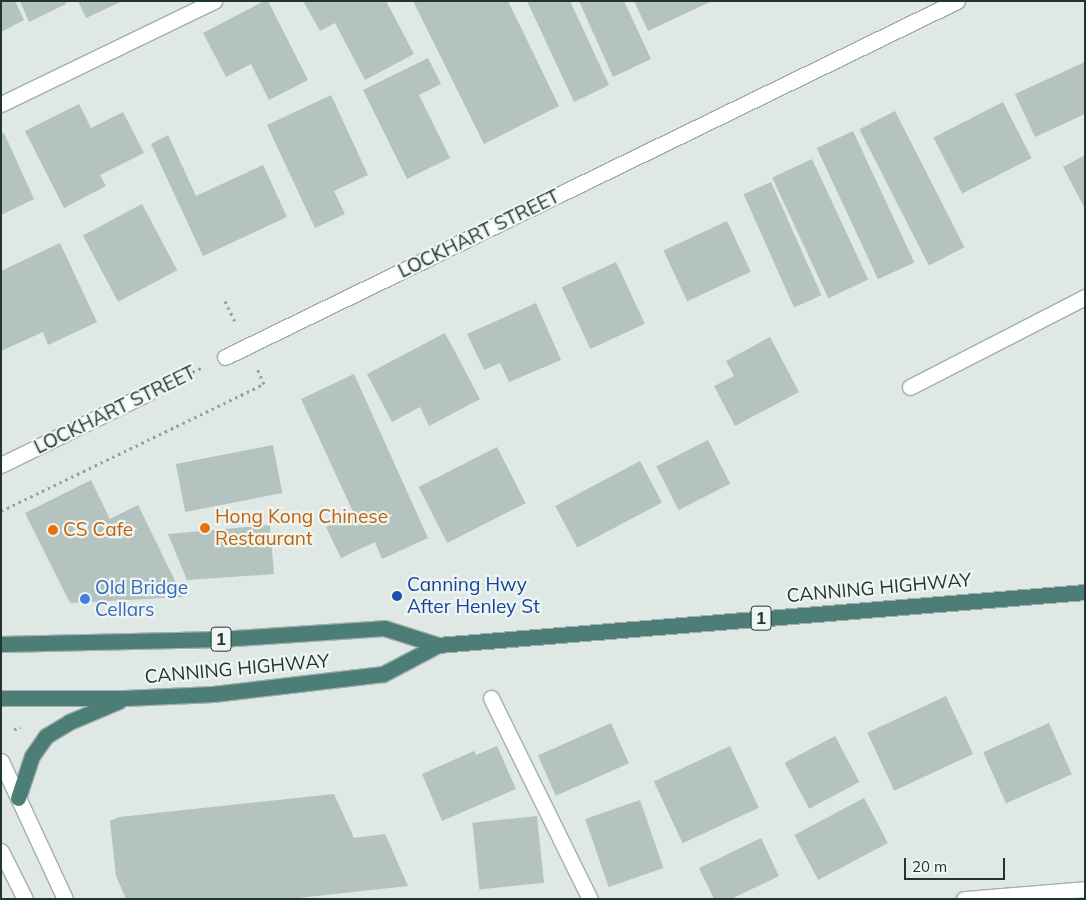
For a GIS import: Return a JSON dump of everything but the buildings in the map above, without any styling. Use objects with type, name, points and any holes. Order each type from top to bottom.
[{"type":"highway","name":"CANNING HIGHWAY","points":[[1,644],[220,639],[384,628],[438,645],[1085,592]]},
{"type":"highway","name":"CANNING HIGHWAY","points":[[1,698],[125,698],[213,694],[383,674],[438,645]]},
{"type":"highway","points":[[18,798],[32,756],[46,736],[69,722],[125,698]]},
{"type":"street","points":[[1,104],[214,1]]},
{"type":"street","name":"LOCKHART STREET","points":[[225,357],[957,1]]},
{"type":"street","points":[[910,386],[1085,297]]},
{"type":"street","name":"LOCKHART STREET","points":[[1,465],[148,394]]},
{"type":"street","points":[[490,698],[590,899]]},
{"type":"street","points":[[1,761],[65,899]]},
{"type":"street","points":[[1,851],[25,899]]},
{"type":"street","points":[[964,899],[1085,890]]},
{"type":"path","points":[[1,511],[264,384],[225,300]]},
{"type":"path","name":"LOCKHART STREET","points":[[148,394],[225,357]]},
{"type":"place","name":"Hong Kong Chinese Restaurant","points":[[205,528]]},
{"type":"place","name":"CS Cafe","points":[[53,530]]},
{"type":"place","name":"Canning Hwy After Henley St","points":[[397,596]]},
{"type":"place","name":"Old Bridge Cellars","points":[[85,599]]}]
